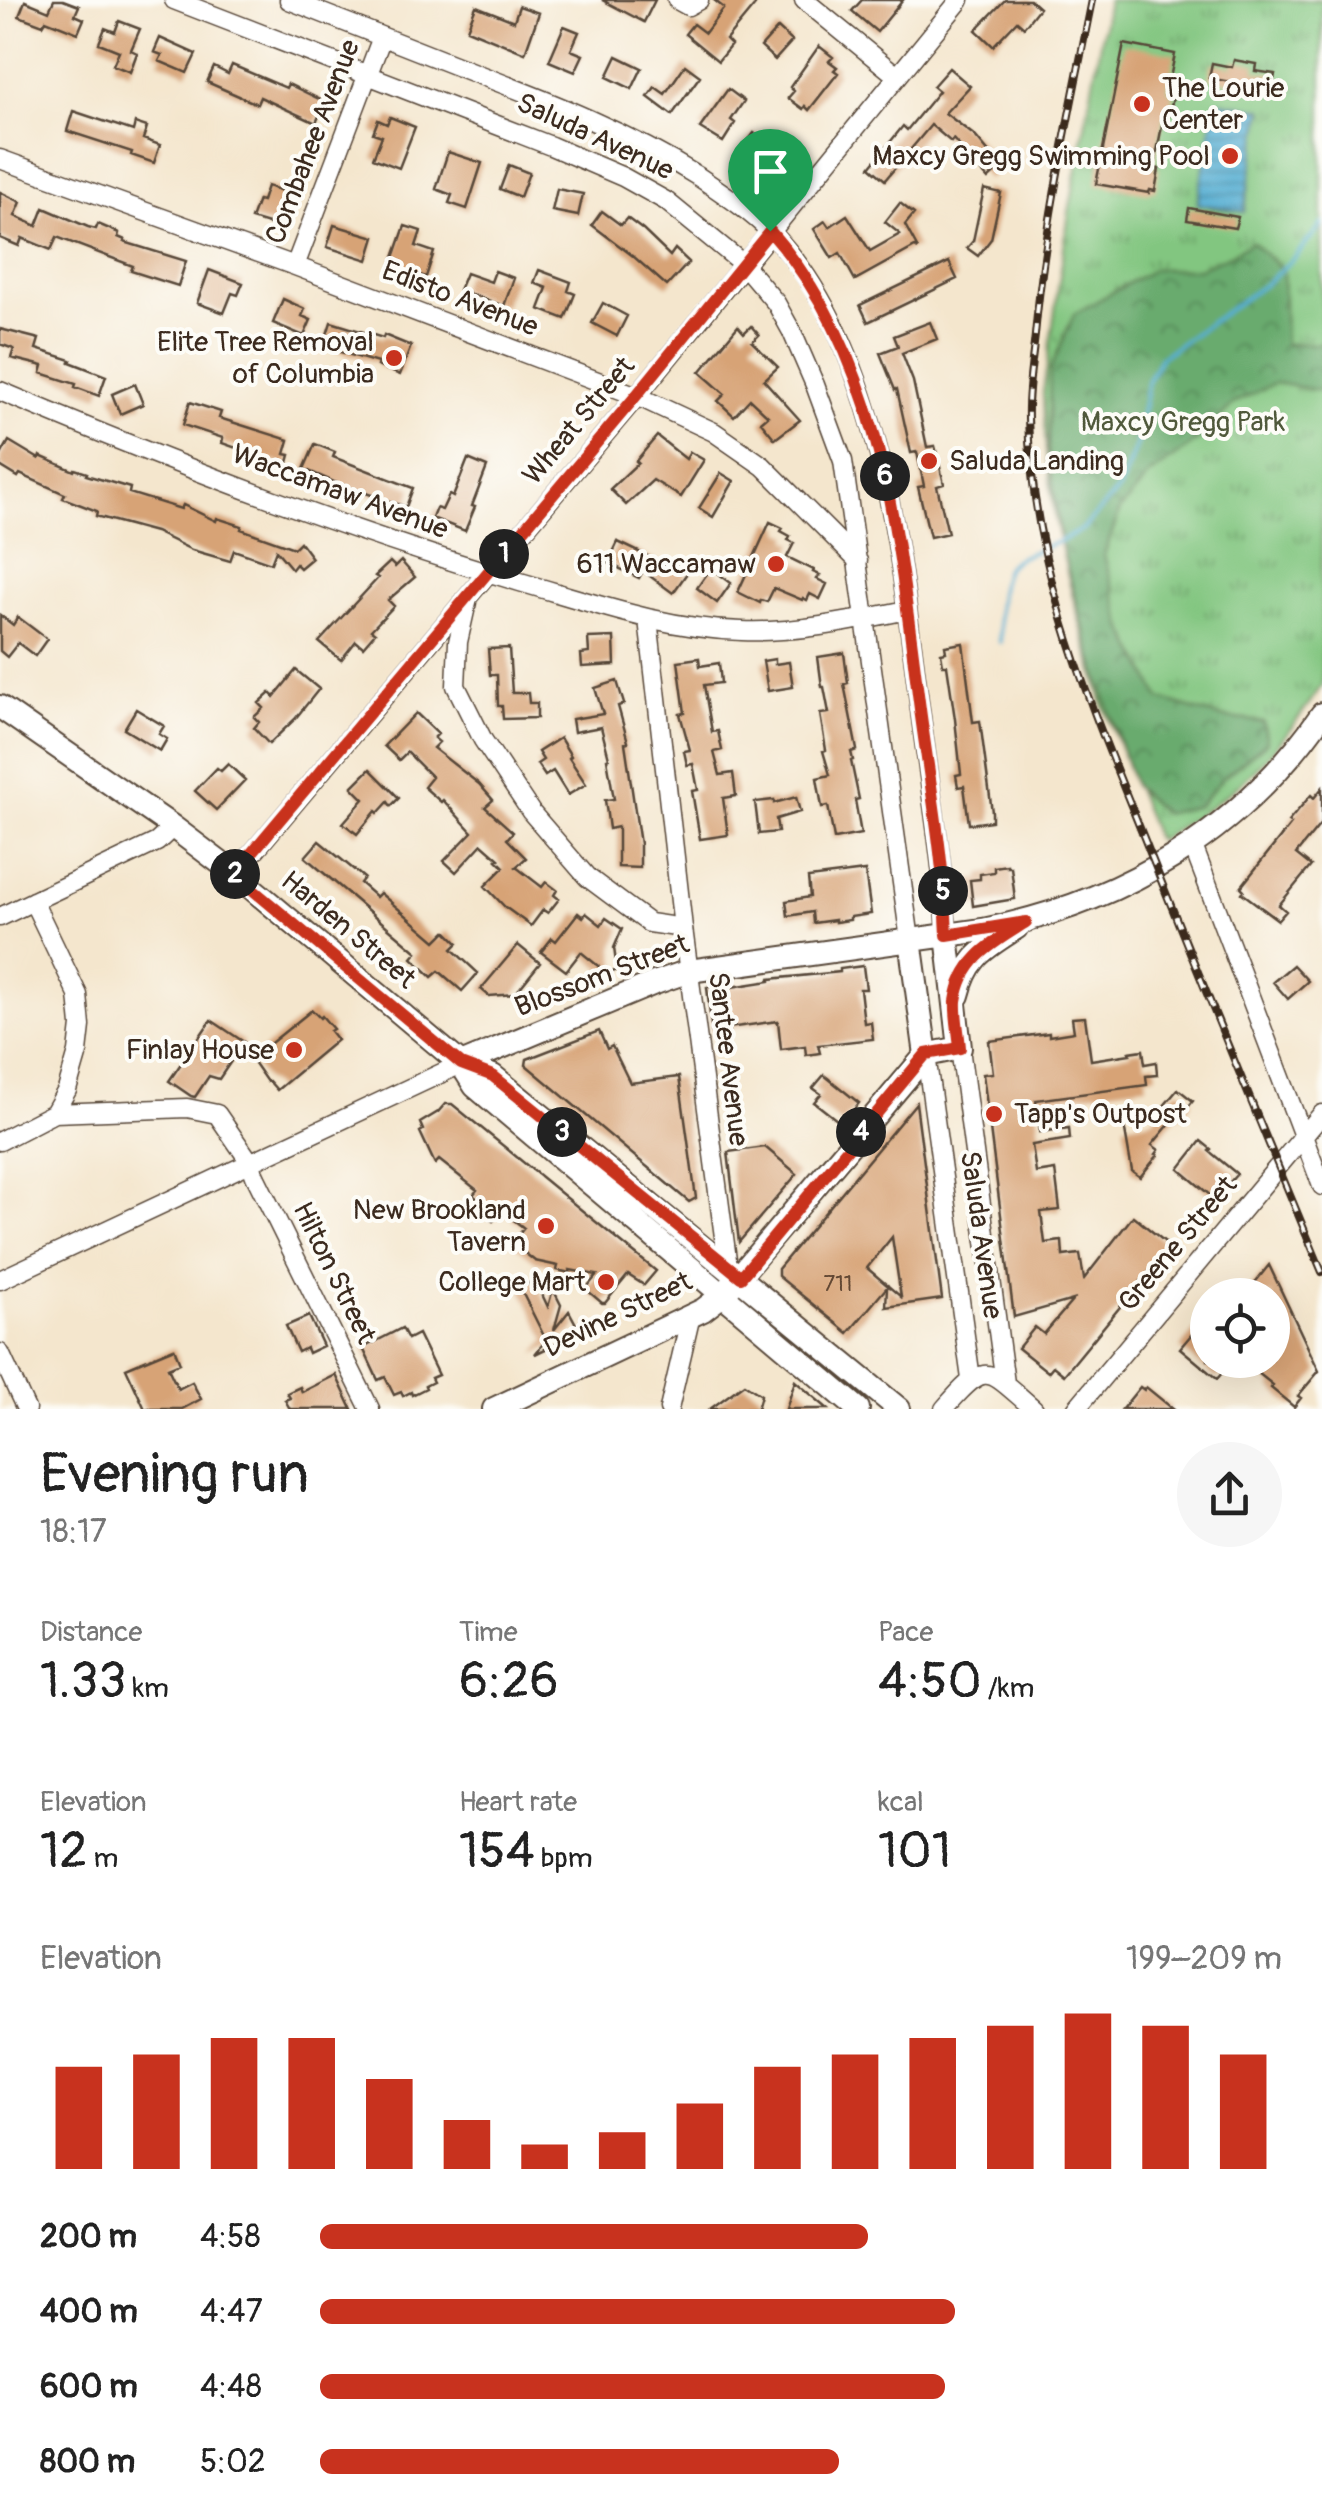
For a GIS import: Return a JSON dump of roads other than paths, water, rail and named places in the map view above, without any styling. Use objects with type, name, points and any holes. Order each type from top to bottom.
[{"type":"main road","name":"Harden Street","points":[[0,706],[234,874],[461,1064],[475,1086],[899,1409]]},
{"type":"main road","name":"Blossom Street","points":[[461,1064],[690,971],[947,935],[1026,922],[1066,910],[1193,846],[1255,794],[1322,714]]},
{"type":"main road","points":[[956,1003],[974,957],[1026,922]]},
{"type":"main road","name":"Saluda Avenue","points":[[947,935],[960,1048]]},
{"type":"main road","name":"Saluda Avenue","points":[[910,940],[926,1054]]},
{"type":"main road","points":[[926,1054],[960,1048]]},
{"type":"main road","name":"Devine Street","points":[[494,1409],[691,1315],[731,1280],[926,1054]]},
{"type":"main road","name":"Harden Street","points":[[731,1280],[858,1409]]},
{"type":"street","name":"Saluda Avenue","points":[[174,0],[551,146],[623,178],[666,201],[743,264],[776,303],[816,385],[843,461],[910,940]]},
{"type":"street","name":"Saluda Avenue","points":[[289,0],[624,134],[713,187],[770,231],[793,257],[838,333],[858,383],[891,501],[947,935]]},
{"type":"street","points":[[677,0],[688,6],[699,0]]},
{"type":"street","points":[[804,0],[897,76]]},
{"type":"street","name":"Wheat Street","points":[[234,874],[636,396],[960,0]]},
{"type":"street","name":"Combahee Avenue","points":[[296,266],[382,37]]},
{"type":"street","name":"Edisto Avenue","points":[[0,159],[296,266],[636,396],[714,432],[762,466],[858,562]]},
{"type":"street","name":"Waccamaw Avenue","points":[[0,391],[244,488],[488,572],[648,619],[738,631],[784,631],[907,610]]},
{"type":"street","points":[[468,598],[458,642],[456,686],[483,740],[532,812],[587,877],[649,923],[683,928]]},
{"type":"street","name":"Santee Avenue","points":[[648,619],[683,928],[731,1280]]},
{"type":"street","points":[[0,917],[157,842],[173,827]]},
{"type":"street","points":[[1193,846],[1322,1186]]},
{"type":"street","points":[[0,1141],[54,1113],[66,1090],[82,1026],[78,995],[33,901]]},
{"type":"street","name":"Saluda Avenue","points":[[960,1048],[1005,1383]]},
{"type":"street","name":"Saluda Avenue","points":[[926,1054],[971,1378]]},
{"type":"street","name":"Blossom Street","points":[[0,1280],[461,1064]]},
{"type":"street","name":"Hilton Street","points":[[54,1113],[187,1108],[217,1114],[250,1162],[370,1409]]},
{"type":"street","name":"Greene Street","points":[[1076,1409],[1322,1114]]},
{"type":"street","points":[[669,1409],[691,1315]]},
{"type":"street","points":[[0,1353],[26,1409]]},
{"type":"street","points":[[944,1409],[971,1378],[989,1374],[1034,1409]]},
{"type":"water","name":"Maxcy Gregg Swimming Pool","points":[[1216,101],[1263,109],[1244,212],[1197,204]]},
{"type":"waterway","points":[[1000,642],[998,611],[1006,568],[1016,559],[1084,528],[1120,488],[1137,444],[1148,380],[1161,357],[1265,284],[1295,257],[1322,224]]},
{"type":"railway","points":[[1092,0],[1052,209],[1030,377],[1028,418],[1040,529],[1066,633],[1103,735],[1322,1272]]},
{"type":"place","name":"The Lourie Center","points":[[1142,104]]},
{"type":"place","name":"Maxcy Gregg Swimming Pool","points":[[1230,156]]},
{"type":"place","name":"Elite Tree Removal of Columbia","points":[[394,358]]},
{"type":"place","name":"Saluda Landing","points":[[929,461]]},
{"type":"place","name":"611 Waccamaw","points":[[776,564]]},
{"type":"place","name":"Finlay House","points":[[294,1050]]},
{"type":"place","name":"Tapp's Outpost","points":[[994,1114]]},
{"type":"place","name":"New Brookland Tavern","points":[[546,1226]]},
{"type":"place","name":"College Mart","points":[[606,1282]]},
{"type":"park label","name":"Maxcy Gregg Park","points":[[1183,422]]}]
